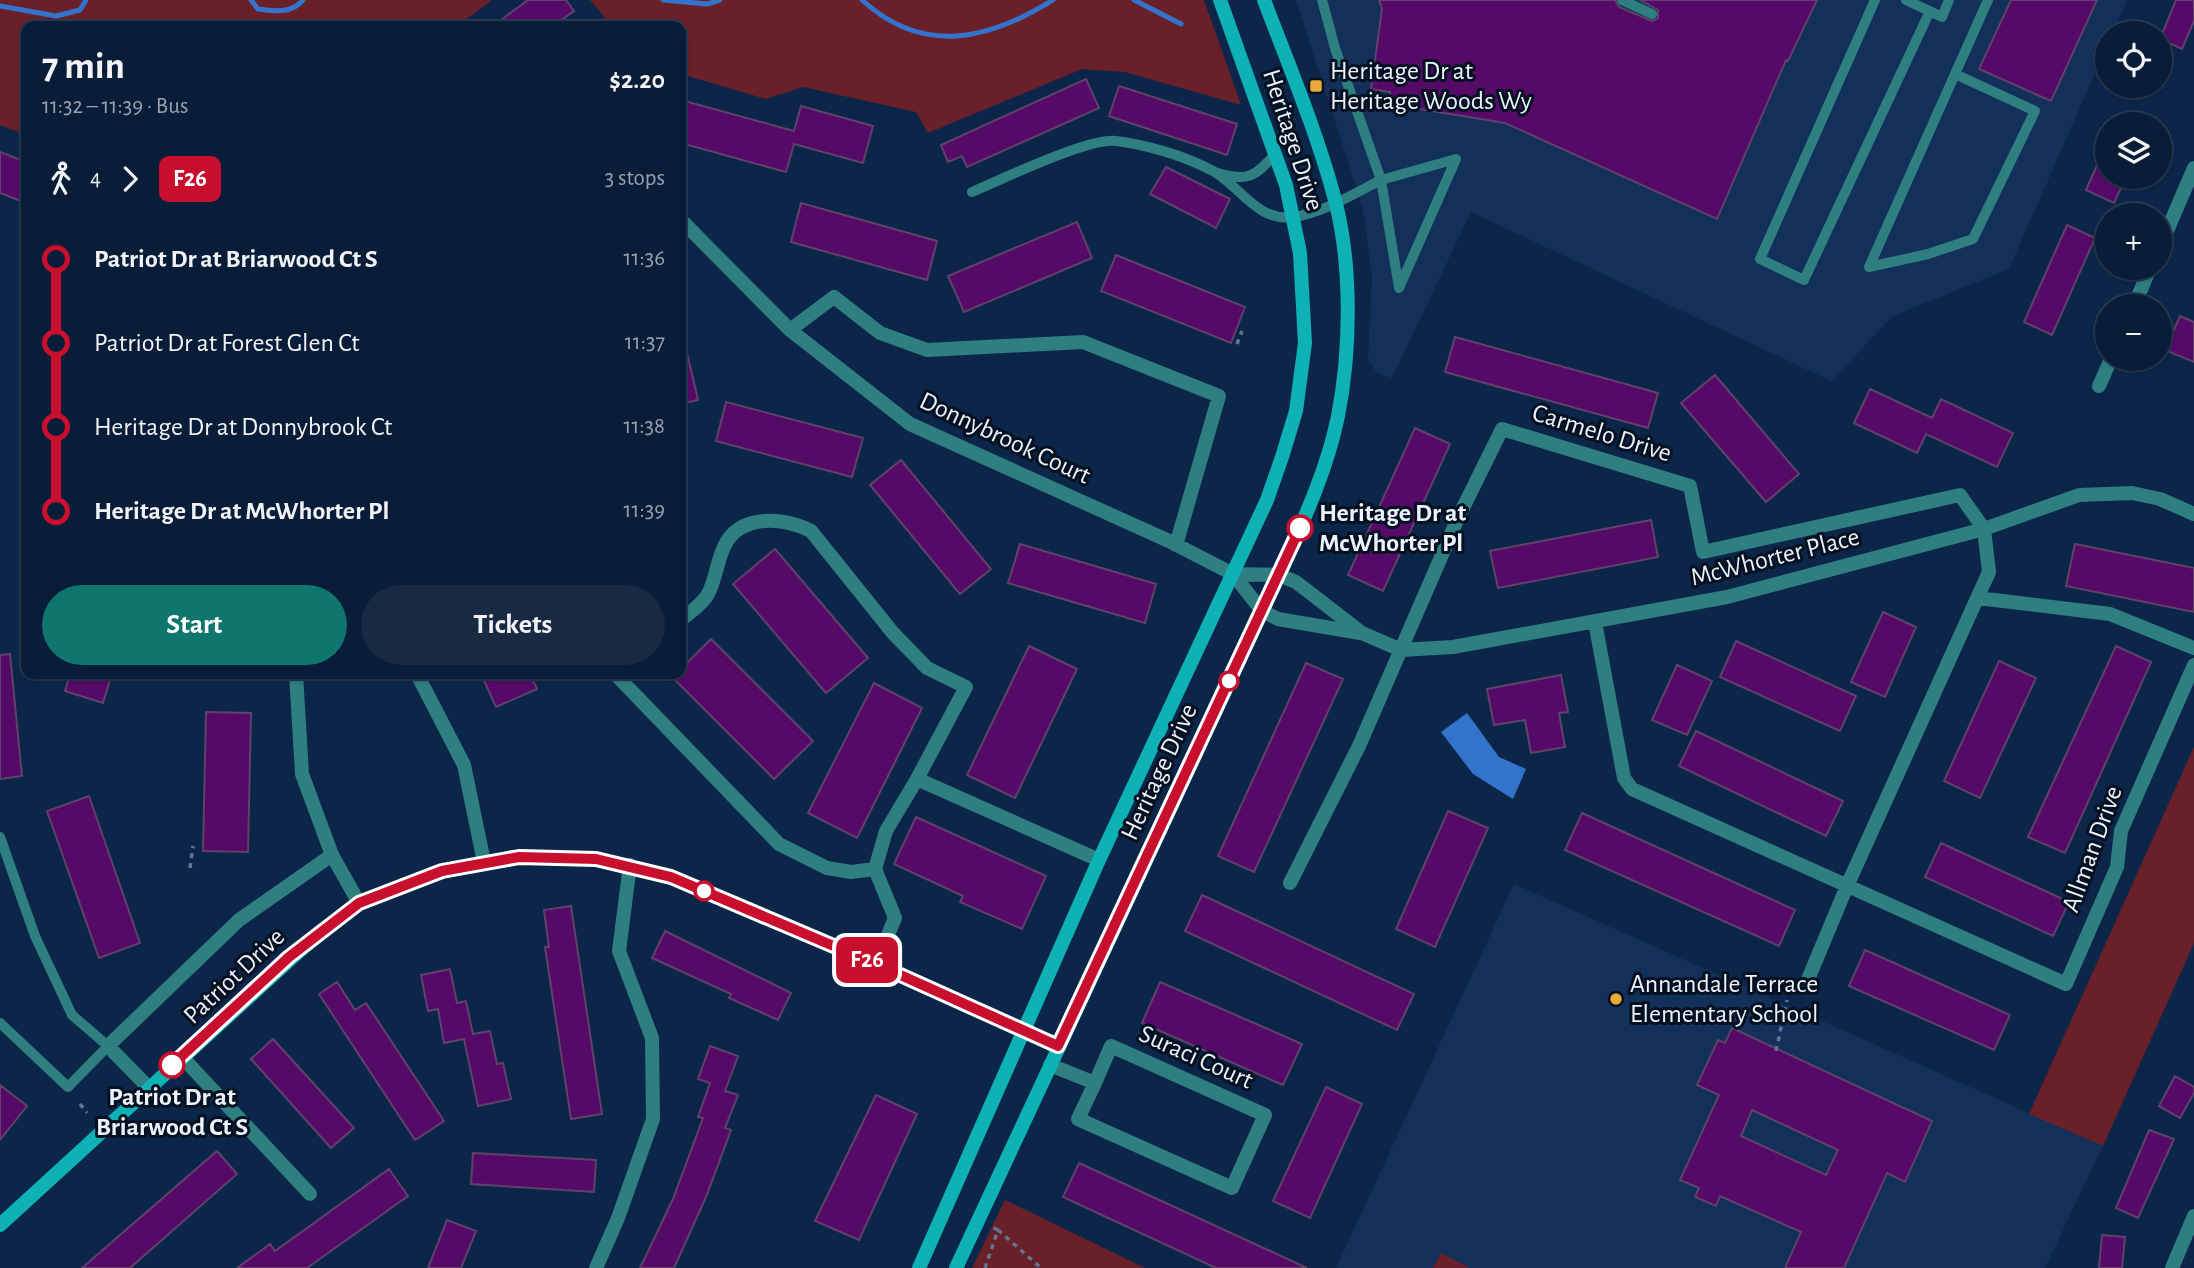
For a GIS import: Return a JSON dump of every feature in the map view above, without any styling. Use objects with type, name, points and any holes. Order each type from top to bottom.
[{"type":"street","name":"Heritage Drive","points":[[919,1268],[1099,860],[1267,500],[1296,411],[1305,343],[1300,253],[1294,217],[1275,154],[1220,0]]},
{"type":"street","name":"Heritage Drive","points":[[956,1268],[1279,575],[1306,514],[1338,417],[1348,341],[1342,243],[1335,202],[1264,0]]},
{"type":"street","points":[[2172,219],[2194,168]]},
{"type":"street","name":"Donnybrook Court","points":[[686,225],[790,330],[910,424],[1177,545],[1233,574]]},
{"type":"street","name":"Donnybrook Court","points":[[790,330],[834,296],[880,333],[928,350],[1083,342],[1219,396],[1177,545]]},
{"type":"street","points":[[2099,386],[2106,371]]},
{"type":"street","name":"Carmelo Drive","points":[[1290,883],[1359,746],[1458,518],[1502,429],[1690,486],[1703,552],[1960,495],[1984,529]]},
{"type":"street","name":"McWhorter Place","points":[[1262,611],[1278,619],[1362,633],[1401,650],[1453,647],[1727,597],[1984,529],[2055,502],[2114,492],[2160,499],[2194,514]]},
{"type":"street","points":[[686,616],[708,596],[724,544],[732,536],[747,526],[768,519],[791,523],[811,531],[893,632],[928,668],[966,687],[886,831],[875,869],[895,918],[876,964]]},
{"type":"street","points":[[1809,977],[1847,886],[1989,572],[1984,529]]},
{"type":"street","points":[[1233,574],[1262,611]]},
{"type":"street","name":"McWhorter Place","points":[[1233,574],[1279,575],[1296,582],[1362,633]]},
{"type":"street","points":[[1978,597],[2110,614],[2194,648]]},
{"type":"street","name":"Allman Drive","points":[[1595,622],[1625,778],[1632,789],[2066,984],[2117,867],[2120,831],[2194,665]]},
{"type":"street","points":[[296,679],[302,774],[332,855],[359,903]]},
{"type":"street","points":[[420,679],[464,765],[484,862]]},
{"type":"street","points":[[622,679],[779,844],[827,868],[850,872],[875,869]]},
{"type":"street","points":[[917,779],[1099,860]]},
{"type":"street","points":[[148,1087],[108,1046],[239,920],[332,855]]},
{"type":"street","name":"Patriot Drive","points":[[0,1225],[289,957],[359,903],[442,871],[484,862],[558,856],[629,865],[671,877],[876,964],[1024,1033],[1058,1046]]},
{"type":"street","points":[[596,1268],[618,1218],[653,1119],[652,1038],[619,951],[629,865]]},
{"type":"street","name":"Suraci Court","points":[[1111,1046],[1265,1115],[1232,1188],[1078,1119],[1095,1083],[1111,1046]]},
{"type":"street","points":[[182,1057],[310,1194]]},
{"type":"street","points":[[1049,1065],[1095,1083]]},
{"type":"street","points":[[2172,1268],[2194,1216]]},
{"type":"lane","points":[[1214,171],[1263,212],[1294,217],[1335,202],[1381,180],[1455,159],[1399,288],[1381,180],[1335,48],[1322,0]]},
{"type":"lane","points":[[1622,0],[1652,14]]},
{"type":"lane","points":[[1875,0],[1759,259],[1804,280],[1930,11]]},
{"type":"lane","points":[[1906,0],[1942,17],[1949,0]]},
{"type":"lane","points":[[1955,74],[2035,111],[1973,239],[1928,254],[1869,267],[1901,195],[1988,0]]},
{"type":"lane","points":[[972,192],[1078,150],[1114,141],[1162,151],[1235,178],[1247,178],[1262,169],[1275,154]]},
{"type":"lane","points":[[0,837],[35,936],[72,1015],[108,1046],[68,1087],[0,1023]]},
{"type":"path","points":[[1237,344],[1242,331]]},
{"type":"path","points":[[190,868],[193,846]]},
{"type":"path","points":[[1776,1051],[1787,1000]]},
{"type":"path","points":[[80,1104],[87,1113]]},
{"type":"path","points":[[978,1221],[998,1230],[1041,1268]]},
{"type":"path","points":[[985,1268],[998,1230]]},
{"type":"shaded area","points":[[0,0],[492,0],[464,21],[21,21],[21,133],[0,125]]},
{"type":"shaded area","points":[[590,0],[1204,0],[1241,105],[1125,72],[1082,69],[928,133],[916,112],[803,87],[766,99],[686,75],[686,21],[604,21],[604,16]]},
{"type":"shaded area","points":[[1296,0],[2127,0],[2118,21],[2095,21],[2095,73],[2009,269],[1893,316],[1831,381],[1471,212],[1392,378],[1377,373],[1368,360],[1372,278],[1363,209]]},
{"type":"shaded area","points":[[2194,747],[2194,943],[2103,1146],[2029,1114]]},
{"type":"shaded area","name":"Annandale Terrace Elementary School","points":[[1514,884],[2103,1146],[2045,1268],[1336,1268]]},
{"type":"shaded area","points":[[1005,1200],[1145,1268],[972,1268]]},
{"type":"shaded area","points":[[1441,1253],[1470,1268],[1433,1268]]},
{"type":"water","points":[[1467,713],[1499,757],[1526,769],[1513,799],[1473,774],[1441,732]]},
{"type":"building","points":[[528,0],[566,0],[574,11],[560,21],[500,21]]},
{"type":"building","points":[[1379,0],[1615,0],[1619,7],[1652,21],[1658,18],[1658,10],[1640,0],[1817,0],[1788,61],[1786,60],[1717,219],[1505,123],[1389,104],[1390,92],[1371,89],[1382,9]]},
{"type":"building","points":[[2011,0],[2097,0],[2051,101],[1979,69]]},
{"type":"building","points":[[2176,0],[2194,0],[2194,21],[2182,49],[2172,44],[2172,21],[2167,21]]},
{"type":"building","points":[[1086,79],[1099,108],[967,167],[962,156],[948,162],[941,145]]},
{"type":"building","points":[[1119,86],[1237,124],[1227,155],[1109,116]]},
{"type":"building","points":[[686,101],[794,131],[801,106],[873,126],[863,163],[794,144],[786,172],[686,144]]},
{"type":"building","points":[[0,152],[21,160],[21,201],[0,193]]},
{"type":"building","points":[[1166,167],[1230,199],[1216,228],[1150,194]]},
{"type":"building","points":[[2095,170],[2095,189],[2120,189],[2114,203],[2086,190]]},
{"type":"building","points":[[801,203],[937,241],[927,280],[791,242]]},
{"type":"building","points":[[1077,222],[1092,258],[964,312],[948,276]]},
{"type":"building","points":[[2067,225],[2095,238],[2052,335],[2024,322]]},
{"type":"building","points":[[1116,255],[1245,307],[1231,343],[1101,291]]},
{"type":"building","points":[[2180,316],[2194,322],[2194,362],[2172,353],[2172,334]]},
{"type":"building","points":[[1455,337],[1658,393],[1648,428],[1445,372]]},
{"type":"building","points":[[686,349],[698,400],[686,403]]},
{"type":"building","points":[[1715,375],[1799,474],[1766,502],[1681,403]]},
{"type":"building","points":[[1870,389],[1932,418],[1941,399],[2013,433],[1997,467],[1926,434],[1917,453],[1854,423]]},
{"type":"building","points":[[726,402],[863,438],[852,477],[716,441]]},
{"type":"building","points":[[1415,428],[1450,444],[1383,591],[1348,575]]},
{"type":"building","points":[[901,460],[991,569],[960,594],[870,485]]},
{"type":"building","points":[[1651,520],[1658,557],[1498,588],[1490,551]]},
{"type":"building","points":[[1020,544],[1156,584],[1145,623],[1008,583]]},
{"type":"building","points":[[2075,544],[2194,568],[2194,612],[2066,586]]},
{"type":"building","points":[[775,549],[868,658],[826,693],[733,584]]},
{"type":"building","points":[[1883,612],[1916,627],[1885,697],[1851,682]]},
{"type":"building","points":[[711,639],[813,741],[774,779],[674,679],[686,679],[686,664]]},
{"type":"building","points":[[1736,641],[1856,696],[1840,731],[1720,677]]},
{"type":"building","points":[[1029,646],[1077,669],[1015,798],[967,775]]},
{"type":"building","points":[[2116,646],[2151,662],[2065,853],[2028,837]]},
{"type":"building","points":[[10,654],[22,776],[0,779],[0,655]]},
{"type":"building","points":[[1999,661],[2036,678],[1980,798],[1944,781]]},
{"type":"building","points":[[1306,663],[1343,679],[1254,872],[1218,856]]},
{"type":"building","points":[[1677,665],[1712,681],[1687,735],[1652,720]]},
{"type":"building","points":[[1561,675],[1568,712],[1559,713],[1565,747],[1531,753],[1525,720],[1494,725],[1487,689]]},
{"type":"building","points":[[69,679],[110,679],[103,703],[65,691]]},
{"type":"building","points":[[483,679],[532,679],[537,689],[496,707]]},
{"type":"building","points":[[874,683],[922,708],[857,838],[808,813]]},
{"type":"building","points":[[206,712],[251,713],[248,852],[203,851]]},
{"type":"building","points":[[1696,731],[1843,801],[1826,836],[1679,766]]},
{"type":"building","points":[[89,796],[140,943],[99,958],[47,811]]},
{"type":"building","points":[[1448,811],[1488,828],[1435,947],[1396,929]]},
{"type":"building","points":[[1582,813],[1795,910],[1779,946],[1565,850]]},
{"type":"building","points":[[916,817],[1046,876],[1022,929],[960,902],[963,896],[894,864]]},
{"type":"building","points":[[1941,843],[2069,902],[2053,936],[1925,877]]},
{"type":"building","points":[[1202,895],[1414,994],[1397,1030],[1185,931]]},
{"type":"building","points":[[571,906],[602,1114],[571,1119],[545,947],[549,947],[544,910]]},
{"type":"building","points":[[665,931],[791,993],[778,1020],[729,998],[731,994],[652,958]]},
{"type":"building","points":[[1865,950],[2010,1015],[1994,1050],[1849,986]]},
{"type":"building","points":[[450,969],[457,1003],[466,1001],[473,1034],[490,1031],[497,1064],[503,1063],[511,1099],[478,1106],[464,1039],[444,1043],[438,1009],[428,1011],[421,975]]},
{"type":"building","points":[[337,982],[355,1010],[366,1003],[444,1121],[415,1140],[319,994]]},
{"type":"building","points":[[1160,982],[1302,1044],[1283,1085],[1142,1023]]},
{"type":"building","points":[[1732,1028],[1932,1121],[1905,1182],[1887,1173],[1844,1268],[1785,1268],[1801,1232],[1720,1196],[1716,1206],[1695,1197],[1699,1188],[1680,1180],[1719,1095],[1697,1085],[1718,1040],[1725,1043]],"holes":[[[1752,1110],[1838,1150],[1826,1175],[1741,1136]]]},
{"type":"building","points":[[273,1039],[354,1128],[331,1148],[251,1059]]},
{"type":"building","points":[[710,1046],[738,1056],[725,1091],[738,1095],[725,1128],[731,1130],[706,1197],[674,1268],[640,1268],[673,1199],[703,1118],[698,1117],[710,1083],[698,1079]]},
{"type":"building","points":[[2175,1076],[2194,1087],[2194,1093],[2180,1118],[2159,1106]]},
{"type":"building","points":[[0,1085],[27,1106],[0,1140]]},
{"type":"building","points":[[1326,1087],[1362,1104],[1310,1218],[1273,1201]]},
{"type":"building","points":[[876,1095],[917,1114],[859,1240],[815,1221]]},
{"type":"building","points":[[2149,1130],[2174,1139],[2138,1218],[2116,1208]]},
{"type":"building","points":[[217,1151],[237,1174],[130,1268],[82,1268]]},
{"type":"building","points":[[473,1153],[596,1160],[594,1192],[471,1184]]},
{"type":"building","points":[[1079,1163],[1307,1268],[1216,1268],[1063,1197]]},
{"type":"building","points":[[389,1169],[408,1196],[307,1268],[237,1268],[270,1244],[275,1251]]},
{"type":"building","points":[[447,1220],[476,1231],[461,1268],[428,1268]]},
{"type":"building","points":[[2102,1235],[2125,1237],[2122,1268],[2099,1268]]},
{"type":"waterway","points":[[0,6],[56,16],[80,10],[86,0]]},
{"type":"waterway","points":[[251,0],[258,9],[277,11],[293,8],[303,0]]},
{"type":"waterway","points":[[663,0],[707,4],[720,0]]},
{"type":"waterway","points":[[862,0],[885,18],[909,29],[932,35],[956,36],[1005,25],[1053,0]]},
{"type":"waterway","points":[[1134,0],[1181,24]]},
{"type":"bus line","name":"F26","points":[[172,1065],[218,1026],[289,957],[359,903],[442,871],[480,862],[558,856],[629,865],[671,877],[876,964],[1024,1033],[1058,1046],[1300,528]]},
{"type":"place","name":"Heritage Dr at Heritage Woods Wy","points":[[1316,86]]},
{"type":"place","name":"Heritage Dr at McWhorter Pl","points":[[1300,528]]},
{"type":"place","name":"Annandale Terrace Elementary School","points":[[1616,999]]},
{"type":"place","name":"Patriot Dr at Briarwood Ct S","points":[[172,1065]]}]
